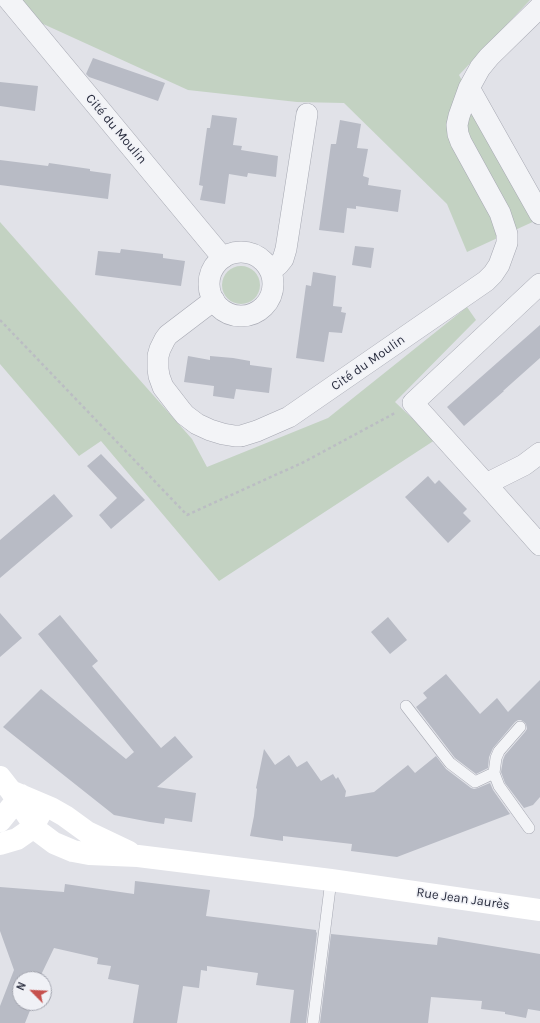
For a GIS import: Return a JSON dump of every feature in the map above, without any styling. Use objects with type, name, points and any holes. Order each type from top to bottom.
[{"type":"street","name":"Cité du Moulin","points":[[9,0],[223,258]]},
{"type":"street","name":"Cité du Moulin","points":[[214,300],[168,335],[162,344],[158,356],[159,376],[164,387],[180,409],[197,424],[223,434],[241,436],[258,431],[289,417],[486,281],[493,274],[504,254],[507,244],[507,234],[500,213],[461,142],[457,125],[469,88],[480,68],[540,7]]},
{"type":"street","points":[[469,88],[540,214]]},
{"type":"street","points":[[271,271],[279,264],[286,249],[307,114]]},
{"type":"street","points":[[240,252],[252,254],[263,261],[271,271],[273,284],[271,296],[267,304],[257,312],[246,316],[233,315],[222,309],[214,300],[210,289],[210,277],[213,270],[223,258],[240,252]]},
{"type":"street","points":[[540,284],[413,403],[540,545]]},
{"type":"street","points":[[486,484],[524,465],[540,453]]},
{"type":"street","points":[[12,791],[45,805],[92,834],[138,856]]},
{"type":"street","points":[[0,821],[12,791]]},
{"type":"street","points":[[12,791],[42,835],[54,843],[73,851],[89,854],[138,856]]},
{"type":"street","points":[[0,844],[22,836],[34,825],[45,805]]},
{"type":"street","name":"Rue Jean Jaurès","points":[[138,856],[331,880],[540,910]]},
{"type":"lane","points":[[406,706],[450,763],[475,782],[494,773]]},
{"type":"lane","points":[[520,727],[499,752],[496,758],[494,773],[499,786],[529,828]]},
{"type":"lane","points":[[313,1023],[331,880]]},
{"type":"green space","points":[[22,0],[530,0],[459,75],[537,220],[467,252],[447,204],[344,103],[297,102],[188,90],[41,23]]},
{"type":"green space","points":[[0,222],[192,439],[207,467],[328,418],[467,307],[476,320],[395,402],[435,440],[219,581],[101,441],[79,456],[0,364]]},
{"type":"green space","points":[[237,266],[245,266],[255,271],[259,278],[259,292],[255,299],[245,304],[237,304],[227,299],[225,296],[222,289],[222,281],[227,271],[230,269]]},
{"type":"building","points":[[93,58],[165,83],[158,101],[89,77],[86,74]]},
{"type":"building","points":[[0,82],[38,86],[35,111],[0,106]]},
{"type":"building","points":[[212,115],[237,118],[233,145],[242,146],[241,150],[278,156],[276,177],[248,173],[247,177],[229,174],[225,204],[200,200],[203,186],[199,185],[207,128],[210,128]]},
{"type":"building","points":[[340,120],[361,124],[357,148],[368,149],[363,176],[369,178],[368,185],[401,190],[398,212],[356,206],[356,209],[347,208],[344,233],[319,230],[331,144],[336,144]]},
{"type":"building","points":[[0,160],[48,166],[49,163],[90,169],[90,171],[111,174],[108,199],[0,185]]},
{"type":"building","points":[[355,246],[374,248],[371,268],[352,265]]},
{"type":"building","points":[[121,249],[163,254],[163,258],[185,261],[181,286],[95,275],[98,251],[120,253]]},
{"type":"building","points":[[313,272],[336,276],[333,306],[342,307],[341,312],[346,313],[342,333],[329,332],[324,362],[296,358],[306,285],[311,286]]},
{"type":"building","points":[[540,325],[540,358],[464,426],[447,407]]},
{"type":"building","points":[[188,356],[210,360],[210,356],[233,358],[250,361],[250,365],[272,368],[269,393],[236,389],[234,399],[213,396],[214,386],[184,382]]},
{"type":"building","points":[[101,454],[145,500],[111,529],[99,515],[117,498],[87,466]]},
{"type":"building","points":[[428,476],[435,484],[439,480],[467,509],[463,513],[471,521],[448,543],[405,497]]},
{"type":"building","points":[[54,494],[73,516],[0,578],[0,540]]},
{"type":"building","points":[[0,613],[22,638],[0,657]]},
{"type":"building","points":[[60,615],[98,661],[92,666],[161,748],[175,736],[193,757],[157,787],[196,793],[192,822],[165,818],[164,824],[114,815],[3,727],[41,689],[126,759],[134,752],[38,634]]},
{"type":"building","points":[[388,617],[407,640],[390,654],[371,632]]},
{"type":"building","points":[[446,674],[480,714],[497,698],[508,712],[540,680],[540,797],[533,805],[524,808],[505,783],[501,772],[505,755],[527,729],[524,722],[518,720],[515,722],[493,748],[489,757],[488,768],[476,774],[455,758],[416,707],[427,698],[423,693]]},
{"type":"building","points":[[264,749],[275,765],[289,755],[297,767],[307,761],[321,781],[333,774],[336,779],[338,777],[346,791],[345,797],[374,792],[408,765],[415,773],[436,756],[446,769],[471,788],[478,788],[490,783],[493,790],[510,814],[397,857],[351,851],[352,844],[283,836],[283,841],[250,836],[254,816],[256,788]]},
{"type":"building","points":[[135,881],[210,890],[206,916],[316,930],[317,933],[306,1023],[290,1023],[294,990],[256,985],[258,973],[207,966],[207,971],[201,970],[199,988],[183,986],[177,1023],[133,1023],[139,985],[108,979],[111,966],[97,964],[98,958],[54,948],[43,971],[14,971],[0,931],[0,887],[64,892],[65,884],[134,894]]},
{"type":"building","points":[[331,934],[437,945],[438,937],[540,954],[540,1011],[528,1009],[526,1018],[505,1014],[505,1012],[481,1009],[482,1001],[431,997],[428,1023],[320,1023]]},
{"type":"building","points":[[12,975],[12,1011],[30,1011],[25,1023],[0,1023],[0,1006]]}]
